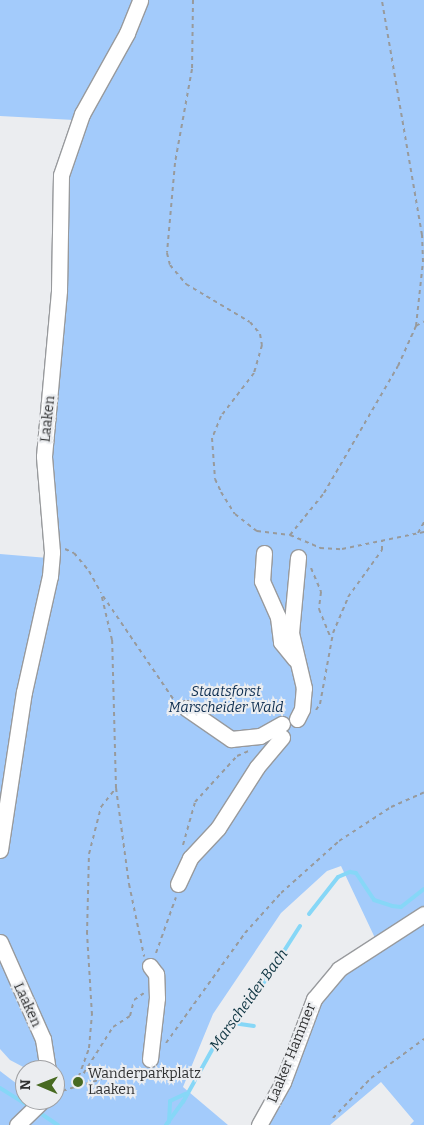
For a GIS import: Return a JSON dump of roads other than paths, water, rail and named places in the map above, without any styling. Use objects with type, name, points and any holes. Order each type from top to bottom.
[{"type":"street","name":"Laaken","points":[[0,850],[24,692],[50,576],[52,552],[44,456],[59,290],[61,175],[82,114],[128,33],[140,0]]},
{"type":"street","points":[[264,553],[262,581],[278,617],[281,642],[301,666]]},
{"type":"street","points":[[297,719],[302,709],[301,666],[291,633],[303,558]]},
{"type":"street","points":[[178,884],[190,858],[218,828],[282,731],[260,736],[231,739],[183,707]]},
{"type":"street","name":"Laaker Hammer","points":[[259,1125],[283,1082],[314,999],[340,969],[424,914]]},
{"type":"street","name":"Laaken","points":[[0,942],[43,1039],[46,1060]]},
{"type":"street","points":[[150,966],[156,974],[157,998],[150,1059]]},
{"type":"street","points":[[17,1125],[34,1110]]},
{"type":"waterway","name":"Marscheider Bach","points":[[309,914],[338,877],[350,872],[356,873],[374,900],[392,906],[401,907],[424,889]]},
{"type":"waterway","name":"Marscheider Bach","points":[[166,1125],[183,1102],[218,1039],[252,1001],[300,926]]},
{"type":"waterway","points":[[233,1023],[254,1026]]},
{"type":"waterway","name":"Marscheider Bach","points":[[0,1088],[15,1097]]},
{"type":"waterway","points":[[169,1122],[170,1101],[185,1094]]},
{"type":"waterway","name":"Marscheider Bach","points":[[37,1111],[58,1125]]},
{"type":"place","name":"Wanderparkplatz Laaken","points":[[78,1082]]},
{"type":"park label","name":"Staatsforst Marscheider Wald","points":[[226,700]]}]
